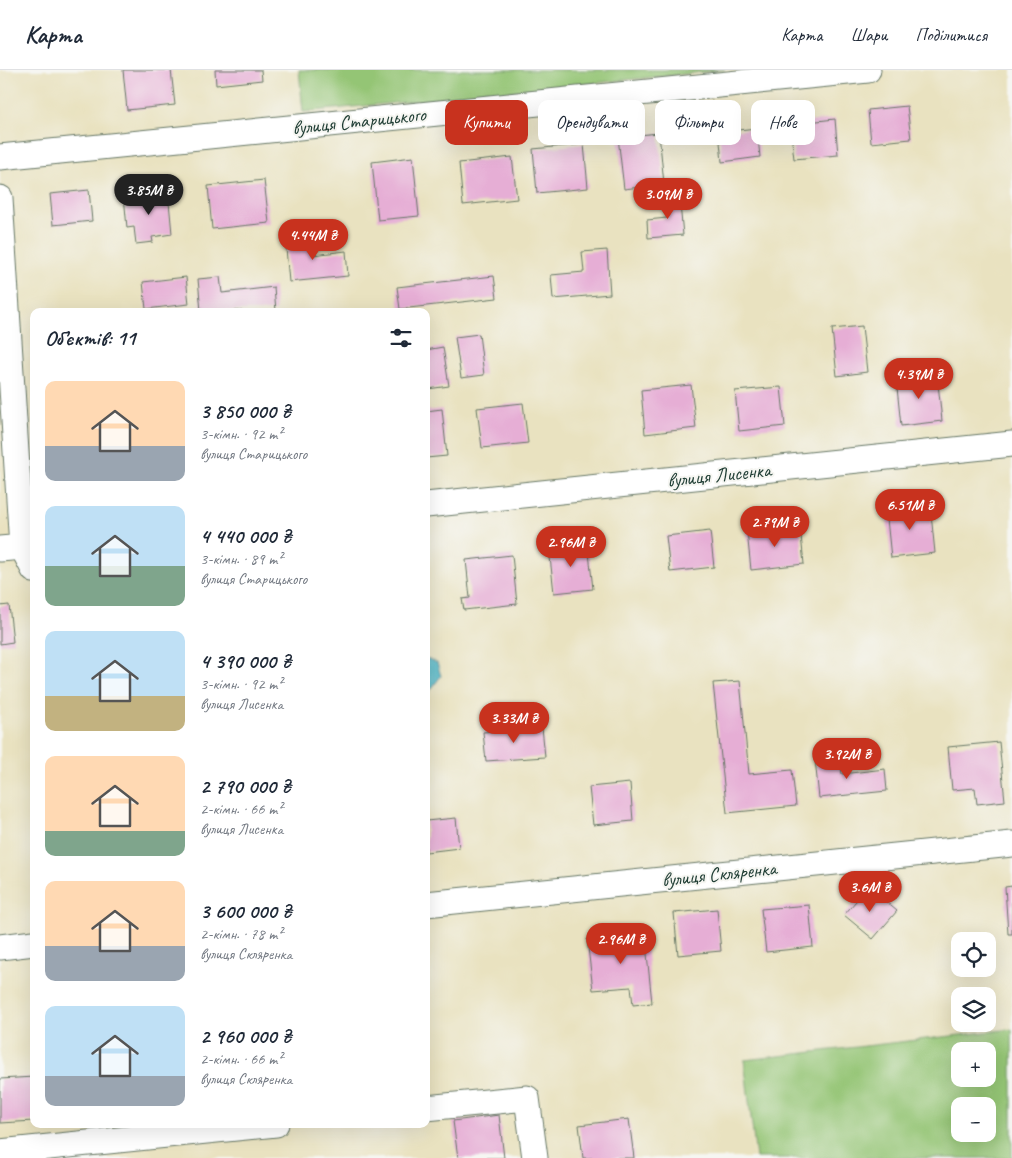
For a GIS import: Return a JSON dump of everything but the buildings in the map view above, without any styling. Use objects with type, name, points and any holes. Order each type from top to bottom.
[{"type":"street","name":"вулиця Старицького","points":[[0,157],[868,70]]},
{"type":"street","points":[[0,198],[18,547],[30,564]]},
{"type":"street","name":"вулиця Лисенка","points":[[430,505],[1012,444]]},
{"type":"street","name":"вулиця Скляренка","points":[[430,904],[1012,844]]},
{"type":"street","points":[[0,947],[30,943]]},
{"type":"street","points":[[430,1108],[527,1098],[535,1158]]},
{"type":"street","points":[[10,1153],[72,1134],[194,1128]]},
{"type":"green space","points":[[299,70],[725,70],[303,112]]},
{"type":"green space","points":[[1012,1029],[1012,1158],[756,1158],[744,1060]]},
{"type":"water","points":[[430,660],[437,663],[441,676],[430,691]]}]
